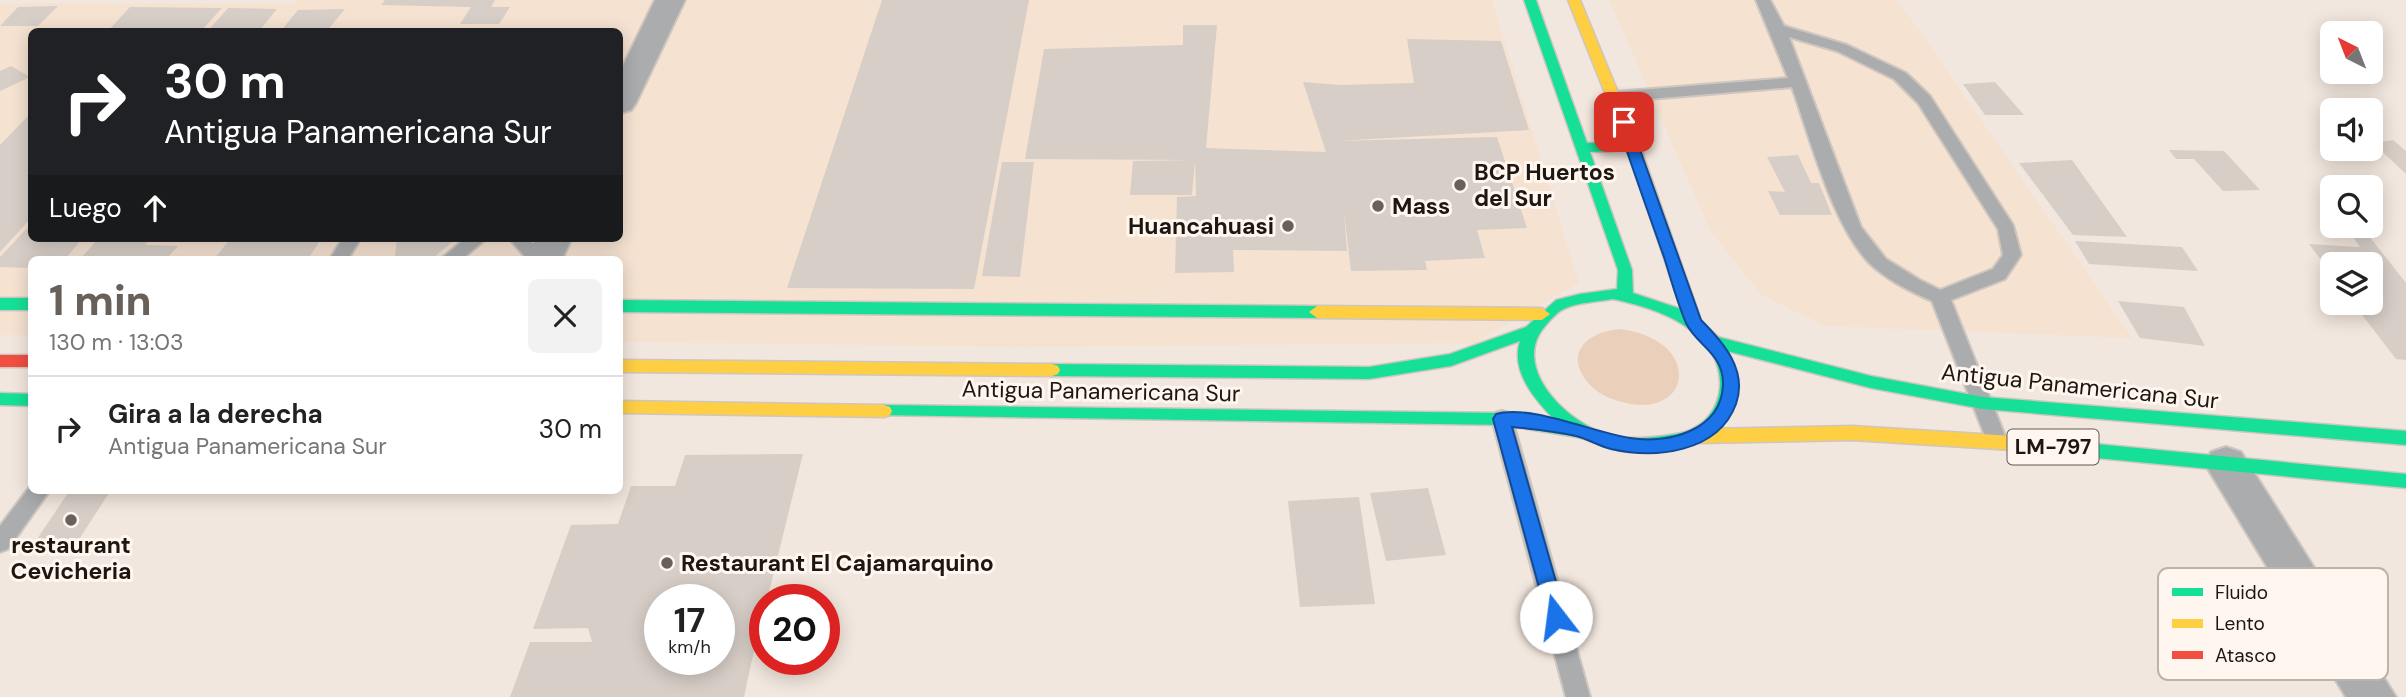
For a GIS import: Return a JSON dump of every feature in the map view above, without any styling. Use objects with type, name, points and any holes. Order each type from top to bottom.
[{"type":"main road","points":[[1530,0],[1625,270],[1625,296]]},
{"type":"main road","name":"LM-797","points":[[1574,0],[1633,146],[1694,323]]},
{"type":"main road","points":[[1584,148],[1633,146]]},
{"type":"main road","name":"LM-797","points":[[1699,436],[1717,421],[1727,403],[1731,383],[1726,362],[1714,342],[1694,323],[1669,308],[1625,296],[1585,295],[1561,302],[1542,314],[1528,332],[1523,352],[1526,373],[1537,395],[1555,414],[1580,430],[1611,442],[1642,447],[1673,445],[1699,436],[1793,430],[1997,441],[2406,481]]},
{"type":"main road","points":[[0,304],[28,304]]},
{"type":"main road","points":[[623,306],[1505,317],[1542,314]]},
{"type":"main road","name":"Antigua Panamericana Sur","points":[[623,366],[1369,373],[1433,366],[1484,353],[1528,332]]},
{"type":"main road","name":"Antigua Panamericana Sur","points":[[1714,342],[1871,382],[1983,403],[2406,438]]},
{"type":"main road","points":[[0,361],[28,361]]},
{"type":"main road","points":[[0,400],[28,400]]},
{"type":"main road","name":"Antigua Panamericana Sur","points":[[623,407],[1502,419],[1580,430]]},
{"type":"street","points":[[623,97],[670,0]]},
{"type":"street","points":[[2226,464],[2291,568]]},
{"type":"street","points":[[2361,680],[2372,697]]},
{"type":"lane","points":[[1763,0],[1778,29],[1853,229],[1880,263],[1913,285],[1940,297],[1997,441]]},
{"type":"lane","points":[[1778,29],[1842,48],[1900,76],[1924,100],[2007,229],[2012,255],[1999,274],[1940,297]]},
{"type":"lane","points":[[1614,97],[1796,82]]},
{"type":"lane","points":[[454,256],[473,242]]},
{"type":"lane","points":[[522,242],[534,256]]},
{"type":"lane","points":[[1502,419],[1578,697]]},
{"type":"lane","points":[[0,543],[36,494]]},
{"type":"shaded area","points":[[297,0],[1492,0],[1579,283],[1474,343],[1027,347],[623,342],[623,256],[28,256],[28,335],[0,335],[0,3],[294,4]]},
{"type":"shaded area","points":[[1609,0],[1898,0],[2132,338],[1826,326],[1761,295],[1710,230]]},
{"type":"shaded area","points":[[1620,329],[1648,336],[1666,348],[1677,363],[1679,378],[1674,391],[1662,401],[1643,405],[1618,401],[1598,392],[1583,376],[1578,357],[1585,342],[1601,333]]},
{"type":"building","points":[[385,0],[495,0],[491,7],[510,7],[499,24],[460,24],[471,7],[381,5]]},
{"type":"building","points":[[882,0],[1029,0],[974,289],[787,288]]},
{"type":"building","points":[[58,6],[38,26],[0,26],[18,7]]},
{"type":"building","points":[[130,7],[222,8],[204,28],[111,28]]},
{"type":"building","points":[[228,8],[277,9],[261,28],[210,28]]},
{"type":"building","points":[[345,9],[329,28],[283,28],[298,10]]},
{"type":"building","points":[[1183,25],[1217,25],[1206,148],[1326,152],[1303,82],[1339,85],[1414,83],[1407,39],[1501,41],[1529,130],[1336,141],[1497,137],[1527,228],[1477,230],[1485,258],[1425,261],[1427,270],[1351,271],[1344,212],[1347,251],[1233,250],[1234,272],[1175,273],[1177,197],[1196,196],[1195,160],[1025,159],[1044,49],[1183,45]]},
{"type":"building","points":[[11,66],[28,78],[0,91],[0,71]]},
{"type":"building","points":[[1995,82],[2024,115],[1985,115],[1963,84]]},
{"type":"building","points":[[28,116],[28,221],[0,252],[0,145]]},
{"type":"building","points":[[2393,140],[2406,151],[2406,174],[2383,152],[2383,142]]},
{"type":"building","points":[[2169,150],[2224,151],[2260,190],[2223,191],[2194,159],[2176,159]]},
{"type":"building","points":[[1798,155],[1811,183],[1819,183],[1832,215],[1780,215],[1768,191],[1785,192],[1767,157]]},
{"type":"building","points":[[1195,160],[1192,195],[1130,195],[1133,161]]},
{"type":"building","points":[[2072,160],[2127,237],[2073,235],[2019,163]]},
{"type":"building","points":[[1002,162],[1034,162],[1020,277],[982,276]]},
{"type":"building","points":[[28,227],[28,242],[80,242],[68,256],[28,256],[28,268],[0,267],[0,257]]},
{"type":"building","points":[[2354,238],[2370,238],[2381,252],[2320,252],[2320,259],[2309,244],[2360,247]]},
{"type":"building","points":[[2075,241],[2182,247],[2198,271],[2089,264]]},
{"type":"building","points":[[95,242],[148,242],[145,245],[178,246],[169,256],[83,256]]},
{"type":"building","points":[[228,242],[319,242],[310,256],[216,256]]},
{"type":"building","points":[[397,242],[452,242],[435,256],[395,256]]},
{"type":"building","points":[[2383,254],[2406,283],[2406,360],[2396,359],[2362,315],[2383,315]]},
{"type":"building","points":[[2118,301],[2184,307],[2205,346],[2140,338]]},
{"type":"building","name":"Restaurant El Cajamarquino","points":[[803,454],[771,584],[749,584],[749,674],[744,697],[510,697],[530,642],[592,642],[588,628],[533,629],[571,525],[618,524],[631,486],[675,486],[685,455]]},
{"type":"building","points":[[1428,488],[1446,555],[1386,561],[1370,493]]},
{"type":"building","name":"restaurant Cevicheria","points":[[67,494],[108,494],[72,550],[29,551]]},
{"type":"building","points":[[1359,497],[1375,604],[1300,607],[1288,501]]},
{"type":"traffic: fast","points":[[1530,0],[1625,270],[1625,296]]},
{"type":"traffic: fast","points":[[1584,148],[1633,146]]},
{"type":"traffic: fast","points":[[1613,294],[1653,304],[1672,312],[1706,334],[1718,349],[1726,367],[1729,388],[1727,402],[1716,421],[1705,430],[1685,439],[1654,444],[1603,440],[1579,429],[1562,417],[1535,385],[1527,367],[1525,350],[1530,332],[1559,305],[1613,294]]},
{"type":"traffic: fast","points":[[0,304],[28,304]]},
{"type":"traffic: fast","points":[[623,306],[1317,312]]},
{"type":"traffic: fast","points":[[1052,370],[1369,373],[1451,360],[1528,332]]},
{"type":"traffic: fast","points":[[1714,342],[1871,382],[1983,403],[2406,438]]},
{"type":"traffic: fast","points":[[0,399],[28,400]]},
{"type":"traffic: fast","points":[[884,411],[1502,419],[1580,431]]},
{"type":"traffic: fast","points":[[2013,443],[2406,481]]},
{"type":"traffic: slow","points":[[1574,0],[1633,146],[1694,323]]},
{"type":"traffic: slow","points":[[1317,312],[1542,314]]},
{"type":"traffic: slow","points":[[623,366],[1052,370]]},
{"type":"traffic: slow","points":[[623,407],[884,411]]},
{"type":"traffic: slow","points":[[1699,436],[1852,433],[2013,443]]},
{"type":"traffic: jam","points":[[0,361],[28,361]]},
{"type":"place","name":"BCP Huertos del Sur","points":[[1460,185]]},
{"type":"place","name":"Mass","points":[[1378,206]]},
{"type":"place","name":"Huancahuasi","points":[[1288,226]]},
{"type":"place","name":"restaurant Cevicheria","points":[[71,520]]},
{"type":"place","name":"Restaurant El Cajamarquino","points":[[667,563]]},
{"type":"route","points":[[1556,617],[1502,419],[1580,430],[1611,442],[1642,447],[1673,445],[1699,436],[1717,421],[1727,403],[1731,383],[1726,362],[1714,342],[1694,323],[1624,122]]}]
